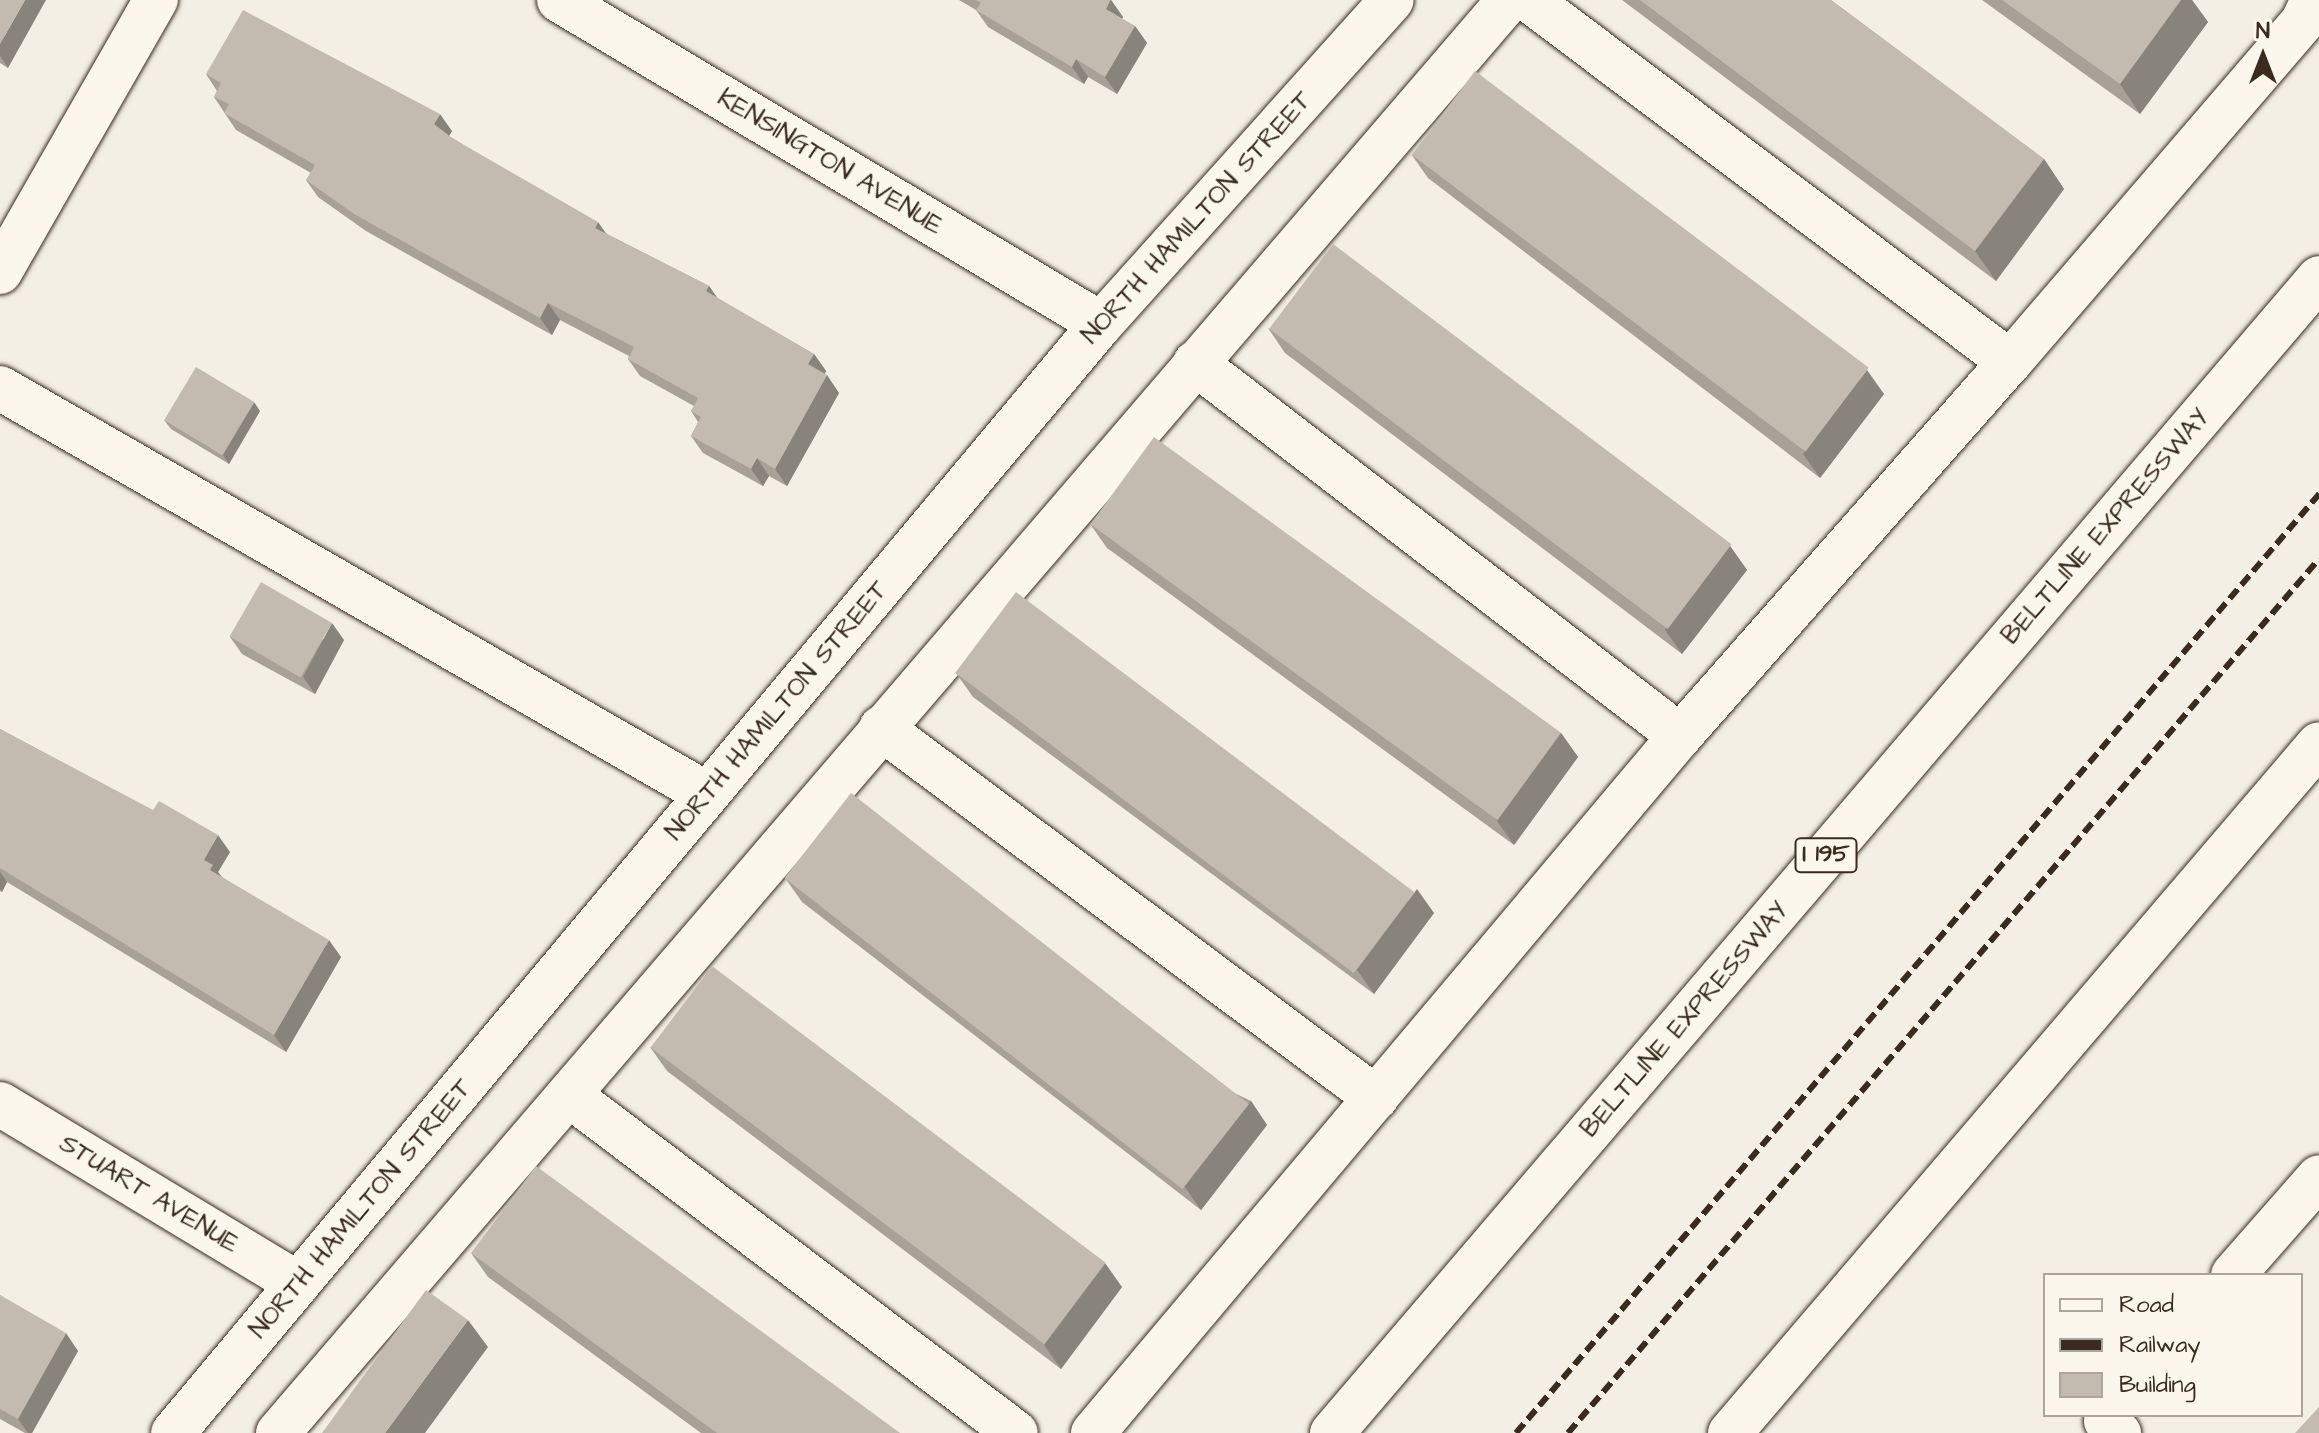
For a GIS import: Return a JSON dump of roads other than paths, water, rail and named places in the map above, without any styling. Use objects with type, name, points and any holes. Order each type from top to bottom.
[{"type":"main road","points":[[0,272],[156,0]]},
{"type":"main road","name":"KENSINGTON AVENUE","points":[[559,0],[1101,324]]},
{"type":"main road","name":"NORTH HAMILTON STREET","points":[[173,1433],[1101,324],[1392,0]]},
{"type":"main road","points":[[278,1433],[1509,0]]},
{"type":"main road","points":[[1529,0],[2010,362]]},
{"type":"main road","points":[[1093,1433],[1680,736],[2010,362],[2303,21],[2313,0]]},
{"type":"main road","name":"BELTLINE EXPRESSWAY","points":[[1332,1433],[2319,278]]},
{"type":"main road","points":[[1195,363],[1680,736]]},
{"type":"main road","points":[[0,388],[707,794]]},
{"type":"main road","points":[[881,728],[1376,1098]]},
{"type":"main road","points":[[1730,1433],[2319,744]]},
{"type":"main road","points":[[569,1095],[1016,1433]]},
{"type":"main road","name":"STUART AVENUE","points":[[0,1104],[298,1284]]},
{"type":"main road","points":[[2235,1273],[2319,1177]]},
{"type":"main road","points":[[2110,1417],[2106,1421],[2119,1433]]},
{"type":"railway","points":[[1516,1433],[2319,494]]},
{"type":"railway","points":[[1568,1433],[2319,559]]}]
